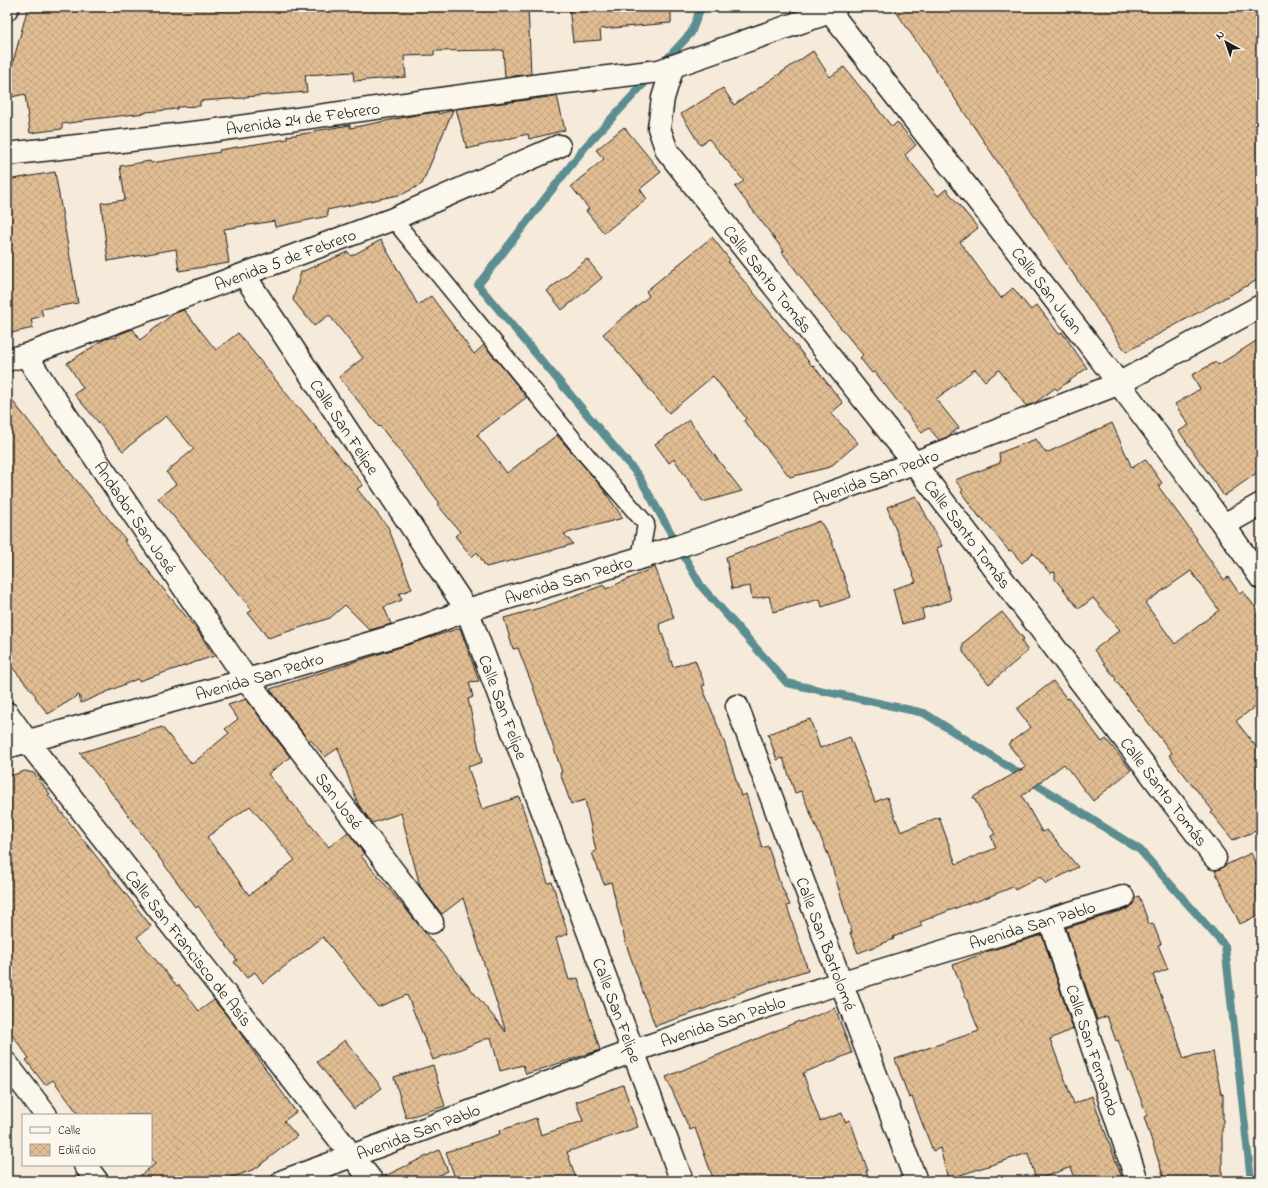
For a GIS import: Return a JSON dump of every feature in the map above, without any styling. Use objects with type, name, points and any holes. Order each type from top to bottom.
[{"type":"street","points":[[666,69],[832,8]]},
{"type":"street","name":"Calle San Juan","points":[[832,8],[1120,383],[1261,578]]},
{"type":"street","name":"Avenida 24 de Febrero","points":[[7,154],[210,131],[666,69]]},
{"type":"street","name":"Calle Santo Tomás","points":[[666,69],[659,128],[667,150],[914,463],[1215,858]]},
{"type":"street","name":"Avenida 5 de Febrero","points":[[16,357],[244,275],[393,219],[559,146]]},
{"type":"street","name":"Calle San Felipe","points":[[244,275],[468,610],[682,1181]]},
{"type":"street","name":"Avenida San Pedro","points":[[17,744],[247,680],[414,630],[468,610],[716,534],[914,463],[1120,383],[1261,306]]},
{"type":"street","name":"Andador San José","points":[[16,357],[55,400],[247,680]]},
{"type":"street","points":[[1224,525],[1261,504]]},
{"type":"street","name":"San José","points":[[247,680],[432,922]]},
{"type":"street","name":"Calle San Bartolomé","points":[[737,706],[916,1181]]},
{"type":"street","name":"Calle San Francisco de Asís","points":[[7,712],[17,744],[372,1181]]},
{"type":"street","name":"Avenida San Pablo","points":[[283,1181],[634,1051],[840,982],[1123,897]]},
{"type":"street","name":"Calle San Fernando","points":[[1050,920],[1137,1181]]},
{"type":"street","points":[[7,1064],[45,1114]]},
{"type":"street","points":[[86,1166],[97,1181]]},
{"type":"lane","points":[[393,219],[587,456],[646,524],[640,558]]},
{"type":"building","points":[[28,7],[528,7],[531,74],[505,77],[503,50],[434,51],[434,55],[404,56],[406,77],[354,81],[353,72],[305,75],[307,92],[200,101],[200,106],[177,107],[177,109],[84,120],[62,124],[62,129],[30,133],[25,94],[7,98],[7,73],[10,73]]},
{"type":"building","points":[[569,7],[671,7],[671,23],[600,29],[601,40],[573,42]]},
{"type":"building","points":[[893,7],[1261,7],[1261,278],[1126,352]]},
{"type":"building","points":[[813,51],[830,77],[844,67],[892,127],[897,122],[916,145],[905,155],[938,196],[946,189],[978,228],[960,242],[1001,298],[1013,288],[1031,310],[1037,305],[1059,334],[1062,332],[1087,368],[1057,390],[1055,388],[1035,403],[1026,406],[999,370],[985,381],[975,369],[936,399],[959,428],[947,437],[939,440],[929,428],[922,433],[875,372],[872,373],[860,358],[863,355],[822,305],[782,252],[784,251],[735,187],[744,181],[709,139],[700,145],[681,114],[723,88],[734,105]]},
{"type":"building","points":[[557,96],[565,130],[529,139],[528,134],[467,149],[456,109]]},
{"type":"building","points":[[453,110],[422,184],[403,194],[327,210],[328,216],[275,227],[274,221],[224,229],[229,263],[179,271],[176,249],[108,261],[101,203],[125,200],[120,166],[150,161],[151,163],[220,152],[219,150],[287,139],[287,136],[315,132],[314,131],[350,125],[350,128],[416,115],[438,112],[438,114]]},
{"type":"building","points":[[624,127],[661,172],[640,189],[647,199],[604,233],[586,211],[589,209],[571,186],[604,159],[596,150]]},
{"type":"building","points":[[55,172],[78,303],[41,309],[43,316],[31,319],[33,328],[7,334],[7,180]]},
{"type":"building","points":[[712,237],[730,260],[728,262],[843,403],[831,413],[858,443],[830,467],[790,477],[744,421],[746,418],[713,376],[669,413],[603,334],[649,296],[646,291]]},
{"type":"building","points":[[381,240],[418,305],[431,296],[474,354],[484,345],[527,397],[477,435],[507,473],[557,435],[600,485],[623,518],[564,534],[573,544],[543,553],[486,567],[477,552],[472,557],[455,536],[460,532],[437,504],[439,502],[380,426],[379,427],[339,377],[363,358],[329,315],[314,326],[293,300],[301,272],[348,252],[351,256]]},
{"type":"building","points":[[587,259],[602,278],[562,310],[547,291]]},
{"type":"building","points":[[184,310],[216,350],[238,333],[298,408],[299,407],[363,485],[357,489],[388,527],[412,589],[399,594],[402,600],[384,607],[391,624],[370,630],[345,605],[330,618],[268,638],[248,613],[252,610],[158,498],[176,484],[166,472],[194,449],[166,416],[123,451],[74,394],[83,388],[67,363],[105,339],[117,337],[117,335],[133,329],[140,340],[173,314]]},
{"type":"building","points":[[1261,338],[1261,470],[1224,496],[1179,431],[1189,425],[1175,404],[1200,389],[1192,375],[1216,362],[1218,365]]},
{"type":"building","points":[[7,394],[198,631],[214,656],[139,681],[137,679],[81,703],[79,695],[48,714],[35,697],[36,696],[7,661]]},
{"type":"building","points":[[689,420],[742,491],[703,502],[674,459],[669,463],[655,444]]},
{"type":"building","points":[[1112,423],[1132,468],[1145,459],[1162,483],[1158,486],[1197,539],[1196,540],[1224,580],[1228,577],[1240,594],[1243,591],[1261,615],[1261,702],[1236,721],[1261,753],[1261,829],[1233,840],[1211,813],[1213,811],[1169,755],[1172,753],[1115,680],[1116,679],[1094,650],[1120,630],[1093,598],[1079,609],[1055,579],[1055,572],[1050,573],[1033,553],[1022,563],[1011,550],[1009,551],[981,517],[980,518],[961,492],[963,490],[955,480],[1000,463],[999,453],[1036,439],[1046,453]],"holes":[[[1191,571],[1219,610],[1175,644],[1145,603]]]},
{"type":"building","points":[[916,496],[942,546],[937,548],[951,600],[922,609],[924,618],[902,624],[893,589],[916,582],[887,507]]},
{"type":"building","points":[[820,521],[831,539],[851,597],[822,607],[820,599],[773,612],[769,596],[752,599],[750,586],[732,589],[726,557]]},
{"type":"building","points":[[655,567],[674,618],[659,624],[673,667],[695,660],[705,685],[702,686],[725,744],[741,796],[746,794],[762,848],[768,846],[779,881],[790,905],[787,906],[808,970],[749,989],[704,1009],[655,1026],[626,944],[611,882],[604,884],[592,853],[596,851],[585,800],[571,804],[560,773],[562,772],[533,687],[518,648],[513,649],[504,618],[543,607],[604,585],[606,589]]},
{"type":"building","points":[[1002,612],[1024,639],[1021,641],[1028,651],[989,684],[963,652],[963,643]]},
{"type":"building","points":[[460,628],[479,681],[469,682],[473,697],[468,699],[482,762],[468,767],[482,809],[519,797],[548,883],[552,882],[568,934],[556,938],[569,980],[578,978],[600,1050],[526,1074],[523,1065],[500,1071],[491,1037],[433,1060],[407,995],[378,1007],[323,937],[263,983],[255,972],[247,978],[234,962],[237,960],[198,906],[196,908],[117,800],[80,753],[162,727],[192,764],[229,733],[225,729],[238,719],[228,705],[246,699],[290,757],[268,774],[329,847],[348,832],[364,854],[361,856],[506,1032],[463,898],[442,914],[420,886],[401,813],[372,823],[358,804],[338,748],[325,757],[311,740],[309,741],[270,689]],"holes":[[[250,806],[295,860],[249,895],[207,837]]]},
{"type":"building","points":[[1053,681],[1067,699],[1069,698],[1102,742],[1106,739],[1131,770],[1093,801],[1064,764],[1022,796],[1042,832],[1047,830],[1078,867],[1046,884],[1040,877],[1015,890],[1013,887],[920,922],[922,926],[858,953],[850,933],[852,933],[829,857],[801,791],[795,793],[783,758],[777,760],[768,734],[810,719],[820,748],[850,737],[875,802],[887,797],[901,832],[939,817],[956,864],[996,848],[991,836],[995,834],[973,797],[1026,767],[1008,744],[1031,727],[1017,709]]},
{"type":"building","points":[[25,771],[34,773],[50,794],[48,795],[151,926],[137,937],[177,986],[179,985],[199,1011],[214,1000],[236,1027],[296,1112],[284,1121],[297,1136],[255,1169],[222,1181],[133,1181],[155,1164],[152,1160],[152,1114],[78,1114],[53,1080],[45,1085],[26,1060],[29,1058],[7,1028],[7,777]]},
{"type":"building","points":[[1251,853],[1261,874],[1261,914],[1240,924],[1215,871]]},
{"type":"building","points":[[1139,896],[1149,924],[1153,923],[1161,944],[1158,945],[1168,969],[1153,975],[1184,1059],[1195,1055],[1213,1052],[1221,1094],[1223,1094],[1222,1181],[1165,1181],[1144,1117],[1147,1115],[1129,1072],[1118,1040],[1116,1041],[1107,1016],[1097,1020],[1066,928],[1127,909],[1132,905],[1135,898]]},
{"type":"building","points":[[1042,935],[1073,1029],[1050,1039],[1074,1104],[1092,1096],[1123,1181],[1076,1181],[1071,1167],[1036,1180],[1028,1153],[948,1179],[940,1148],[933,1151],[912,1097],[909,1098],[895,1059],[979,1031],[953,965],[989,951]]},
{"type":"building","points":[[835,1008],[852,1053],[803,1073],[820,1121],[842,1113],[845,1122],[850,1120],[868,1171],[866,1171],[870,1181],[714,1181],[695,1128],[690,1130],[666,1077],[799,1021],[800,1022]]},
{"type":"building","points":[[345,1040],[382,1088],[354,1109],[317,1062]]},
{"type":"building","points":[[433,1065],[445,1106],[406,1118],[394,1077]]},
{"type":"building","points":[[623,1085],[638,1127],[567,1152],[577,1181],[456,1181],[446,1152],[500,1134],[499,1131],[536,1118],[541,1135],[583,1121],[576,1102]]},
{"type":"building","points":[[439,1150],[448,1171],[427,1181],[384,1181],[383,1177]]},
{"type":"waterway","points":[[663,63],[691,33],[701,7]]},
{"type":"waterway","points":[[651,76],[585,147],[478,285],[638,475],[701,586],[787,683],[924,713],[1140,850],[1225,946],[1251,1181]]}]
